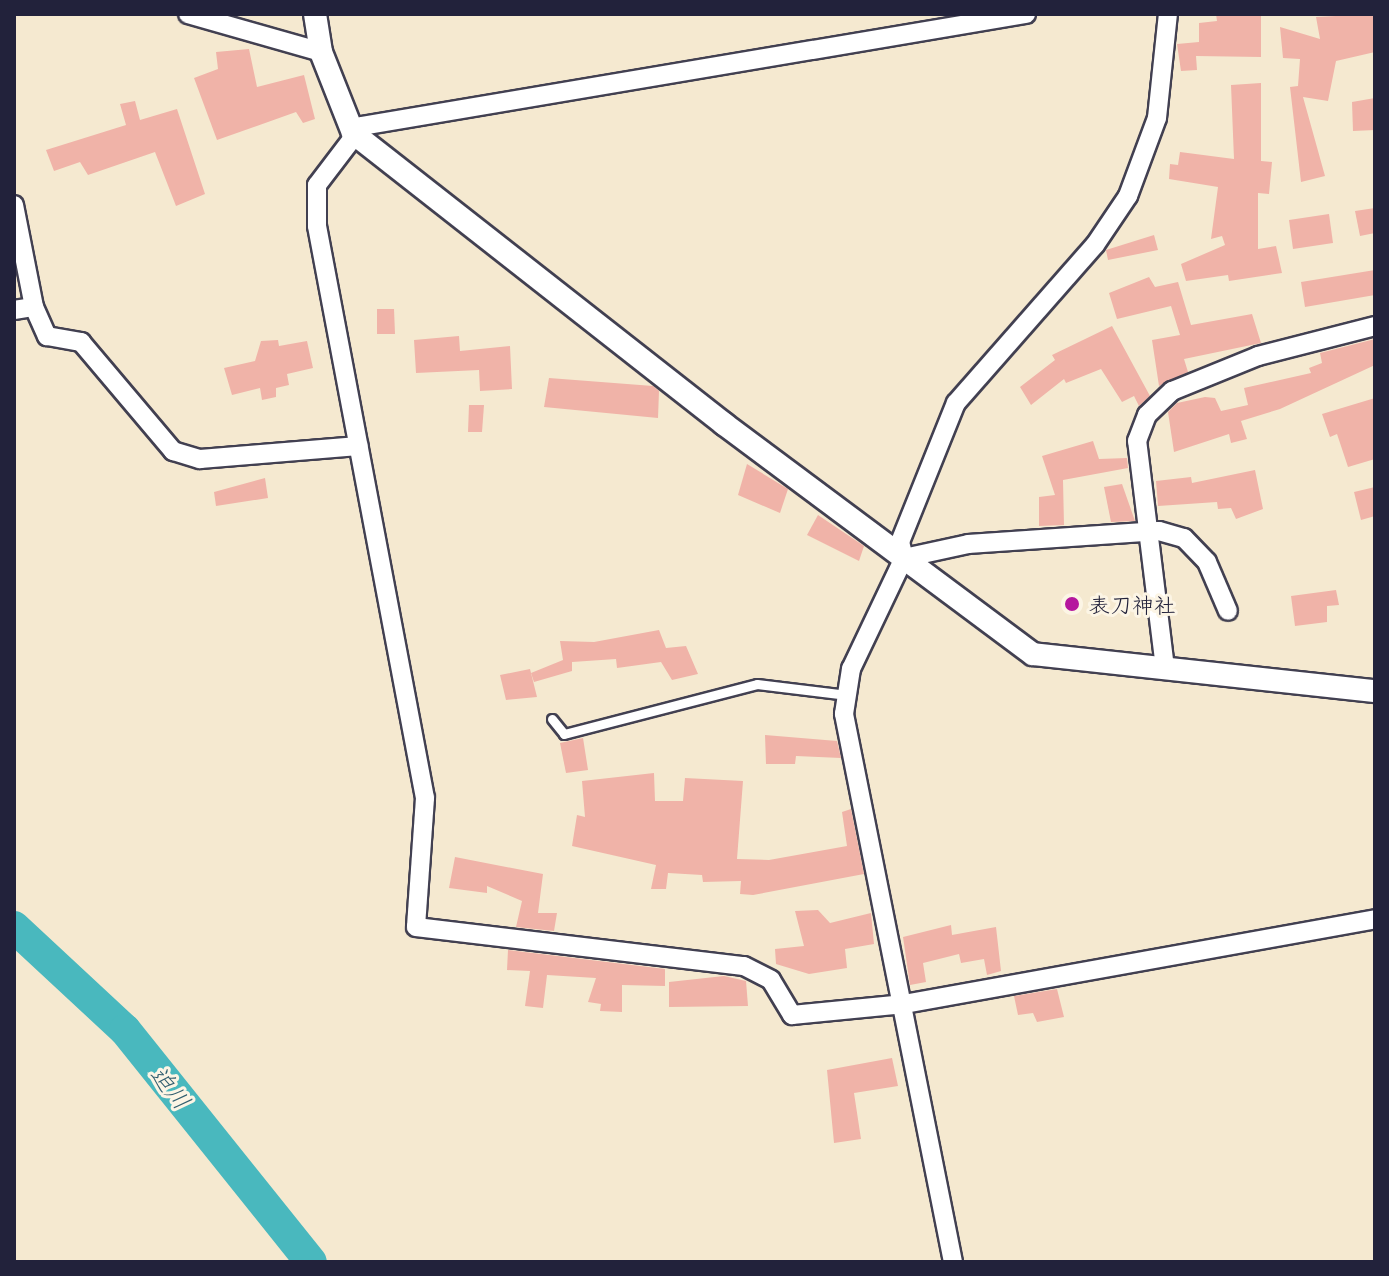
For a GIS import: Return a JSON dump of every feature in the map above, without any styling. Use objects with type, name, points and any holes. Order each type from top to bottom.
[{"type":"street","points":[[188,14],[321,52]]},
{"type":"street","points":[[315,14],[321,52],[353,133],[1033,654],[1375,691]]},
{"type":"street","points":[[1026,14],[362,126],[353,133],[317,185],[313,200],[425,798],[416,927],[744,966],[771,980],[792,1015],[904,1004],[1375,919]]},
{"type":"street","points":[[953,1262],[844,714],[851,669],[904,558],[900,542],[956,403],[1095,245],[1134,184],[1157,118],[1168,14]]},
{"type":"street","points":[[14,205],[34,307],[47,336],[81,342],[98,357],[173,451],[200,459],[358,446]]},
{"type":"street","points":[[14,310],[34,307]]},
{"type":"street","points":[[1165,668],[1152,532],[1137,441],[1147,415],[1172,391],[1258,356],[1375,326]]},
{"type":"street","points":[[904,558],[968,544],[1152,532],[1184,538],[1199,554],[1228,611]]},
{"type":"lane","points":[[552,719],[564,734],[757,684],[847,695]]},
{"type":"building","points":[[1216,14],[1261,15],[1261,57],[1196,56],[1197,70],[1181,71],[1177,44],[1199,42],[1199,23],[1217,21]]},
{"type":"building","points":[[1375,14],[1375,52],[1336,61],[1328,101],[1303,97],[1325,176],[1301,182],[1290,87],[1298,86],[1300,59],[1283,58],[1280,27],[1320,39],[1316,17]]},
{"type":"building","points":[[249,49],[257,87],[304,75],[315,119],[303,123],[296,112],[217,140],[194,78],[218,69],[216,52]]},
{"type":"building","points":[[1261,83],[1261,161],[1272,162],[1269,194],[1258,193],[1258,249],[1276,246],[1282,273],[1229,281],[1228,275],[1186,281],[1181,264],[1225,245],[1222,236],[1211,239],[1218,187],[1169,179],[1170,164],[1178,165],[1180,152],[1234,159],[1231,85]]},
{"type":"building","points":[[1375,98],[1375,130],[1353,131],[1352,102]]},
{"type":"building","points":[[135,101],[140,120],[177,109],[205,194],[176,206],[155,152],[88,175],[80,162],[54,171],[46,150],[126,125],[120,104]]},
{"type":"building","points":[[1375,208],[1375,233],[1360,236],[1355,211]]},
{"type":"building","points":[[1329,214],[1333,243],[1293,249],[1289,220]]},
{"type":"building","points":[[1154,235],[1158,250],[1108,260],[1106,250]]},
{"type":"building","points":[[1375,270],[1375,295],[1305,307],[1301,282]]},
{"type":"building","points":[[1149,277],[1155,287],[1178,282],[1191,325],[1252,314],[1261,343],[1184,359],[1188,372],[1159,386],[1152,340],[1180,335],[1171,306],[1117,319],[1109,293]]},
{"type":"building","points":[[377,309],[394,309],[395,334],[377,334]]},
{"type":"building","points":[[1112,326],[1150,396],[1139,406],[1134,396],[1122,402],[1101,369],[1066,383],[1064,379],[1031,405],[1020,387],[1055,360],[1052,355]]},
{"type":"building","points":[[459,336],[460,351],[510,346],[512,389],[480,391],[479,370],[416,373],[414,340]]},
{"type":"building","points":[[1375,339],[1375,365],[1280,409],[1241,421],[1247,439],[1231,443],[1229,434],[1174,452],[1168,412],[1177,403],[1205,397],[1215,398],[1221,411],[1248,405],[1244,388],[1311,373],[1309,368],[1322,363],[1320,353]]},
{"type":"building","points":[[278,340],[279,346],[307,341],[313,368],[287,374],[289,385],[276,388],[276,397],[262,400],[260,388],[232,395],[224,368],[255,361],[261,341]]},
{"type":"building","points":[[549,378],[653,386],[659,391],[658,418],[544,407]]},
{"type":"building","points":[[1375,398],[1375,459],[1348,467],[1337,434],[1330,437],[1322,414]]},
{"type":"building","points":[[469,405],[484,405],[482,432],[468,432]]},
{"type":"building","points":[[1093,441],[1099,459],[1127,458],[1128,468],[1063,480],[1064,525],[1039,526],[1039,497],[1055,495],[1042,456]]},
{"type":"building","points":[[747,464],[788,489],[780,513],[738,495]]},
{"type":"building","points":[[1255,470],[1263,509],[1236,519],[1231,508],[1218,509],[1217,502],[1158,506],[1156,481],[1191,477],[1192,483]]},
{"type":"building","points":[[265,478],[268,498],[216,506],[214,492]]},
{"type":"building","points":[[1122,484],[1135,521],[1111,522],[1104,487]]},
{"type":"building","points":[[1375,487],[1375,516],[1361,520],[1354,492]]},
{"type":"building","points":[[818,515],[864,546],[859,561],[807,535]]},
{"type":"building","points":[[1336,590],[1339,605],[1327,606],[1327,622],[1295,626],[1291,596]]},
{"type":"building","points":[[659,630],[666,648],[686,646],[698,674],[672,680],[661,662],[617,668],[616,659],[572,662],[572,671],[534,682],[531,673],[563,660],[560,641],[594,642]]},
{"type":"building","points":[[530,669],[537,697],[506,700],[500,675]]},
{"type":"building","points":[[765,735],[837,741],[841,758],[796,756],[795,764],[766,764]]},
{"type":"building","points":[[583,738],[588,770],[566,773],[560,743]]},
{"type":"building","points":[[654,773],[655,801],[683,801],[685,778],[743,781],[737,859],[769,860],[847,846],[842,812],[851,809],[864,874],[753,895],[740,894],[741,881],[703,882],[702,875],[668,873],[666,889],[651,889],[656,865],[572,846],[577,815],[585,817],[582,781]]},
{"type":"building","points":[[455,857],[543,874],[538,913],[557,913],[554,931],[516,927],[522,901],[487,886],[487,893],[449,888]]},
{"type":"building","points":[[818,910],[830,923],[871,913],[874,944],[845,949],[847,968],[809,974],[776,964],[775,949],[804,946],[795,911]]},
{"type":"building","points":[[951,925],[952,935],[996,927],[1001,971],[987,975],[984,959],[961,963],[959,954],[923,963],[926,982],[910,985],[903,937]]},
{"type":"building","points":[[508,950],[665,969],[665,986],[622,985],[622,1012],[600,1011],[601,1004],[588,1002],[596,978],[547,975],[543,1008],[525,1006],[530,971],[507,970]]},
{"type":"building","points":[[724,976],[746,981],[748,1006],[669,1007],[669,982]]},
{"type":"building","points":[[1057,989],[1064,1017],[1037,1022],[1033,1013],[1018,1015],[1014,996]]},
{"type":"building","points":[[892,1058],[898,1086],[854,1093],[861,1139],[834,1143],[827,1070]]},
{"type":"waterway","name":"迫川","points":[[14,927],[125,1030],[311,1262]]},
{"type":"place","name":"表刀神社","points":[[1072,604]]}]
